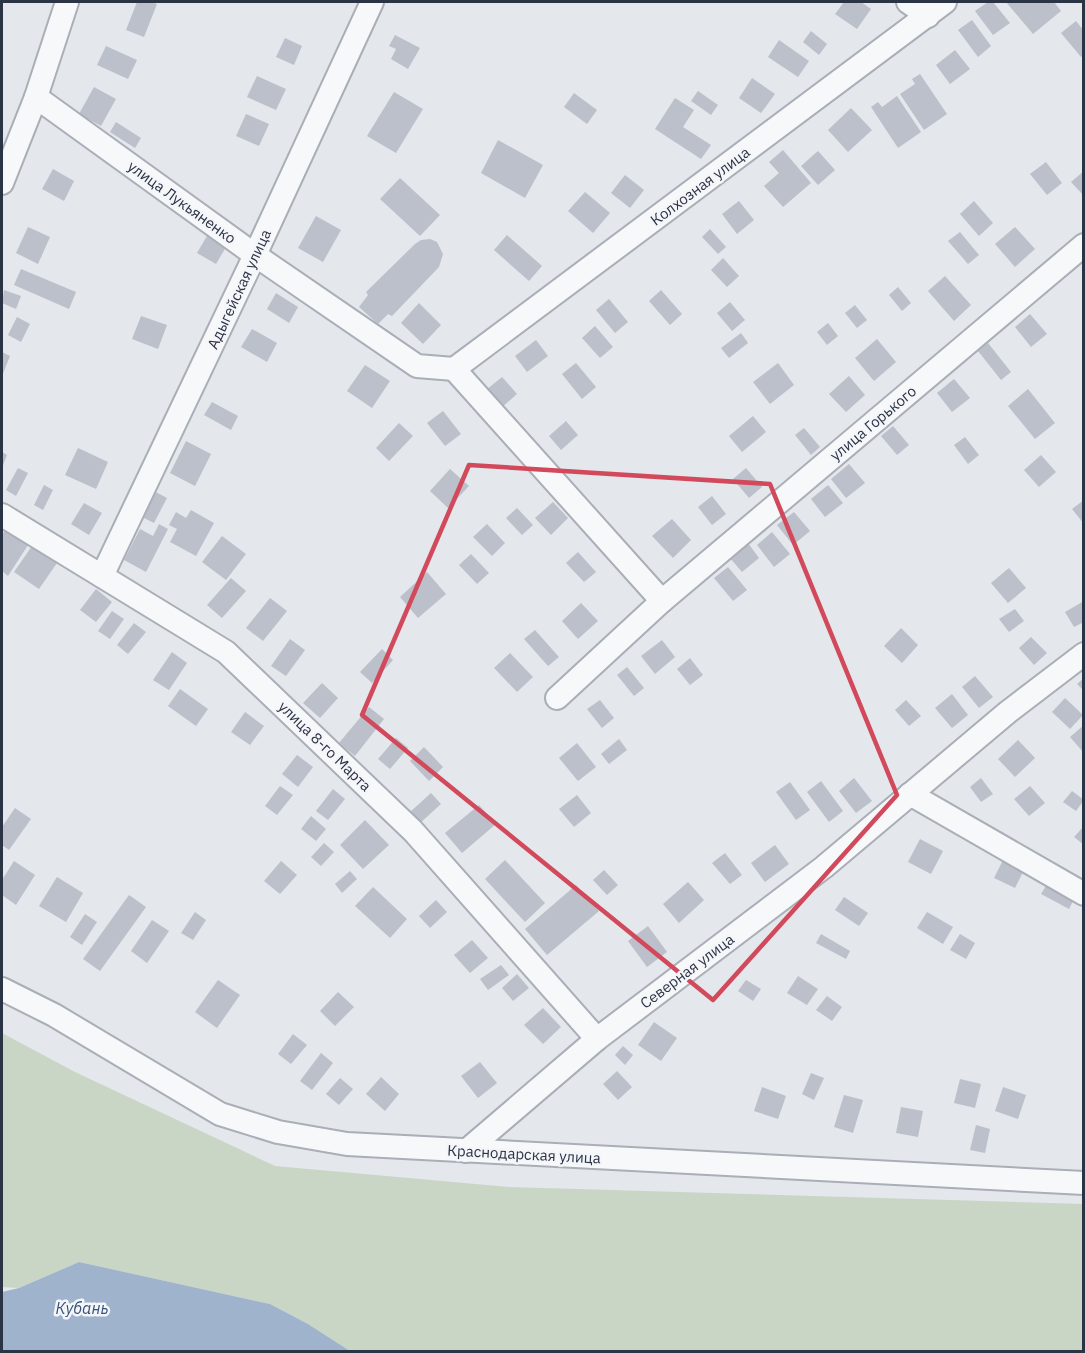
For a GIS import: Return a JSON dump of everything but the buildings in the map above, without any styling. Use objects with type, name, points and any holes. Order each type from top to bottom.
[{"type":"street","points":[[2,183],[36,97],[67,2]]},
{"type":"street","name":"Адыгейская улица","points":[[102,576],[255,255],[372,2]]},
{"type":"street","points":[[908,2],[937,9]]},
{"type":"street","name":"Колхозная улица","points":[[454,369],[937,9]]},
{"type":"street","name":"улица Лукьяненко","points":[[36,97],[255,255],[417,366],[454,369]]},
{"type":"street","name":"улица Горького","points":[[557,698],[662,601],[1083,245]]},
{"type":"street","points":[[454,369],[662,601]]},
{"type":"street","name":"улица 8-го Марта","points":[[2,515],[226,652],[413,831],[597,1039]]},
{"type":"street","name":"Северная улица","points":[[466,1151],[597,1039],[824,867],[1008,712],[1083,654]]},
{"type":"street","points":[[910,794],[1083,894]]},
{"type":"street","name":"Краснодарская улица","points":[[2,989],[54,1015],[220,1114],[278,1132],[347,1144],[1083,1183]]},
{"type":"highlighted area","points":[[469,465],[770,484],[897,795],[713,1000],[362,715]]},
{"type":"green space","points":[[2,1033],[75,1072],[275,1166],[509,1187],[1083,1204],[1083,1351],[350,1351],[308,1324],[270,1304],[79,1262],[19,1288],[2,1287]]},
{"type":"water","name":"Кубань","points":[[79,1262],[270,1304],[308,1324],[350,1351],[2,1351],[2,1292],[19,1288]]}]
